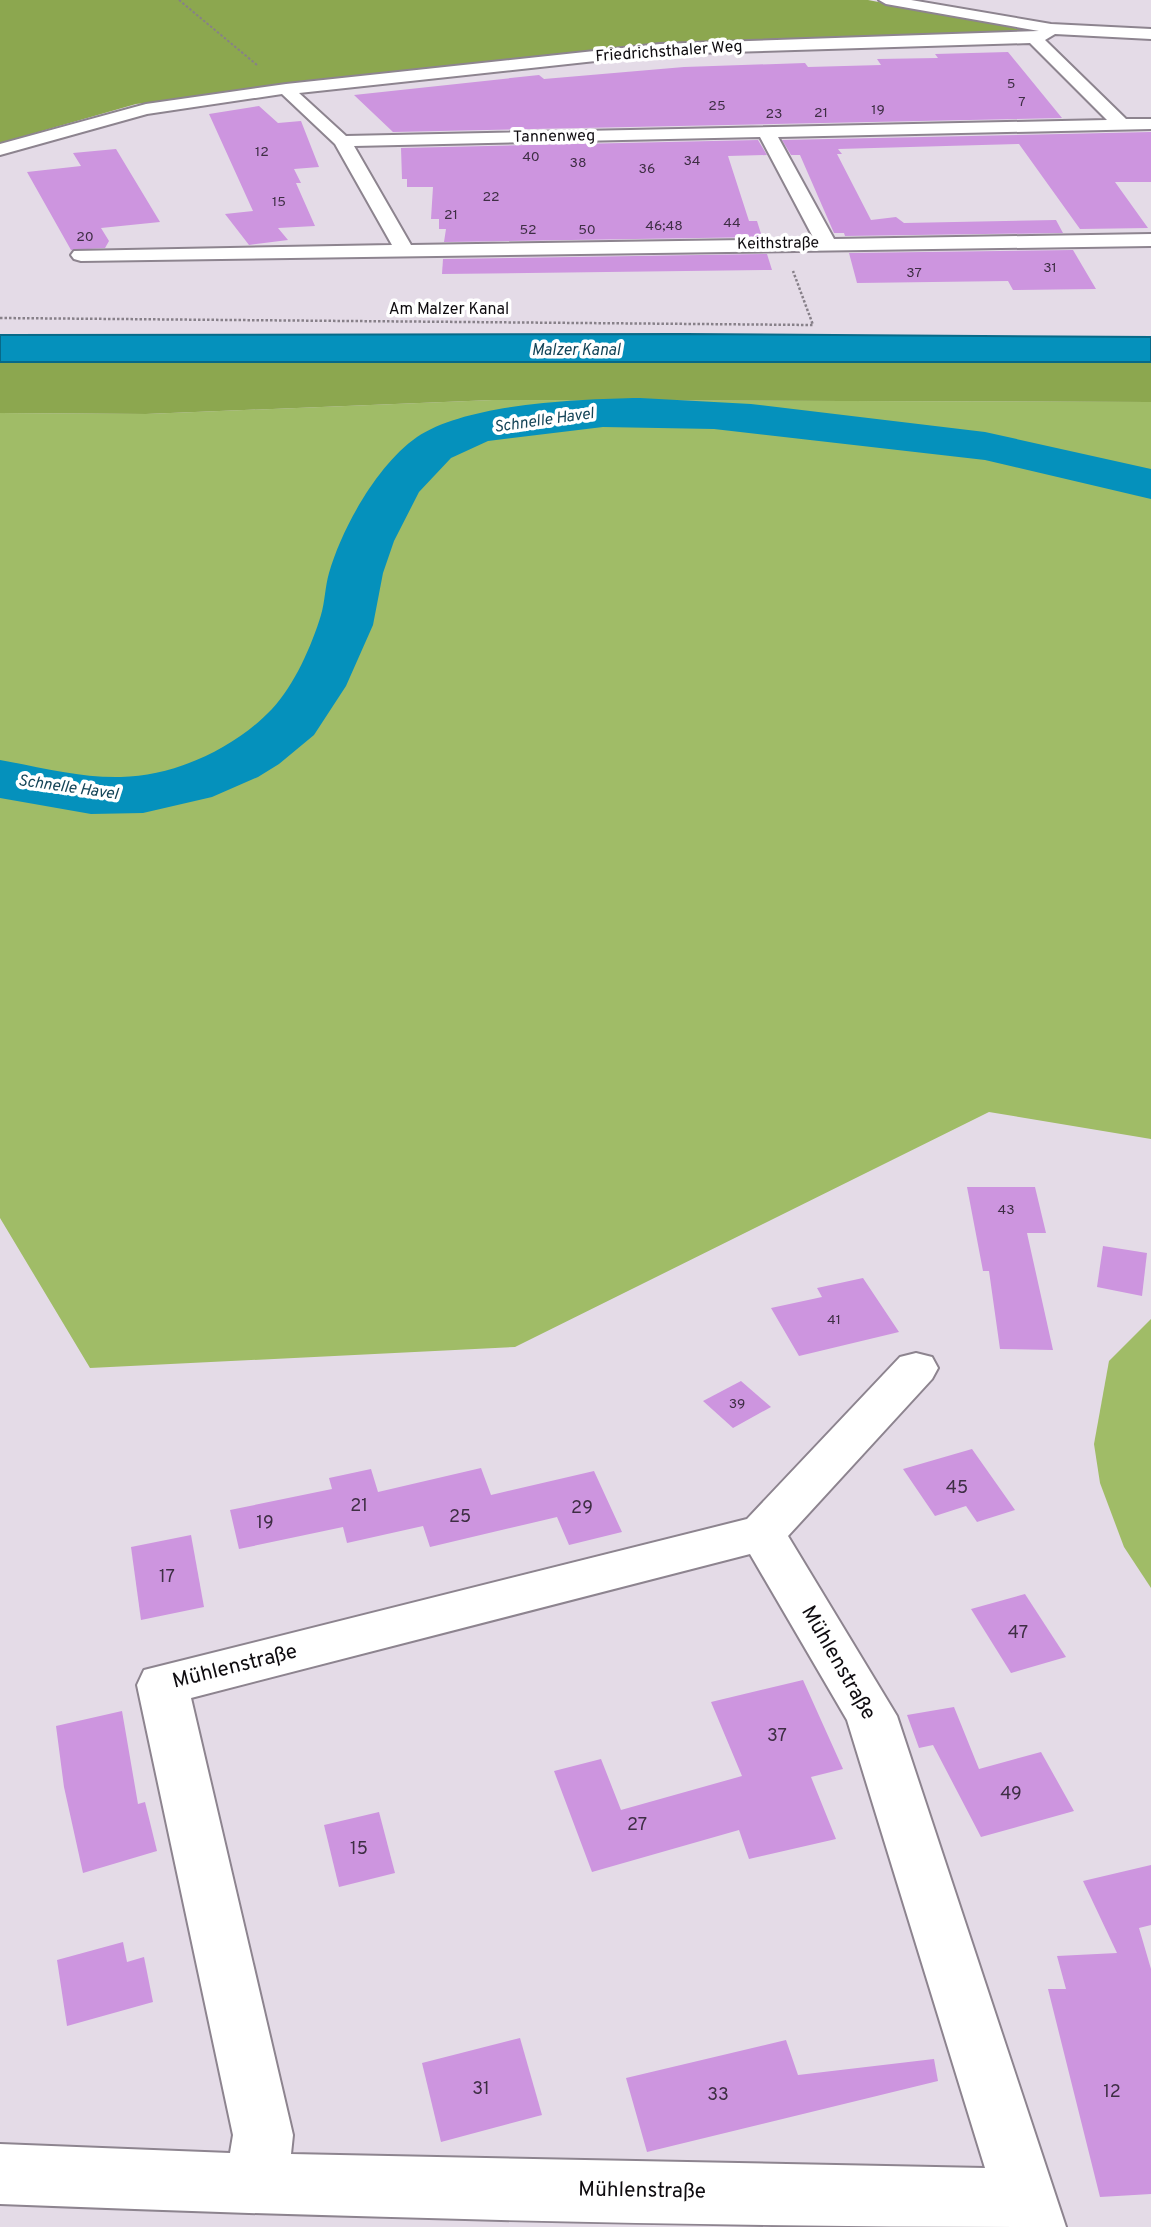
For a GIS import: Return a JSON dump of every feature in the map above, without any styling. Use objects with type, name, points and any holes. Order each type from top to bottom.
[{"type":"street","points":[[886,0],[1051,29],[1151,34]]},
{"type":"street","name":"Friedrichsthaler Weg","points":[[0,150],[146,109],[286,89],[660,49],[1034,38],[1051,29]]},
{"type":"street","points":[[1034,38],[1121,124]]},
{"type":"street","points":[[81,255],[405,251],[342,141],[286,89]]},
{"type":"street","name":"Tannenweg","points":[[342,141],[1151,124]]},
{"type":"street","points":[[766,132],[826,243]]},
{"type":"street","name":"Keithstraße","points":[[405,251],[1151,240]]},
{"type":"street","points":[[762,1533],[916,1368]]},
{"type":"street","name":"Mühlenstraße","points":[[0,2174],[256,2184],[1032,2213],[871,1716],[762,1533],[162,1685],[263,2135],[256,2184]]},
{"type":"path","points":[[179,0],[286,89]]},
{"type":"path","name":"Am Malzer Kanal","points":[[0,318],[813,325],[783,244]]},
{"type":"green space","points":[[0,0],[868,0],[1040,33],[654,47],[136,104],[0,143]]},
{"type":"green space","points":[[0,362],[1151,362],[1151,402],[493,400],[146,414],[0,413]]},
{"type":"green space","points":[[493,400],[1151,402],[1151,1139],[989,1112],[515,1347],[90,1368],[0,1218],[0,413],[146,414]]},
{"type":"green space","points":[[1151,1319],[1151,1588],[1124,1547],[1100,1483],[1094,1444],[1109,1361]]},
{"type":"water","name":"Malzer Kanal","points":[[685,334],[1151,337],[1151,362],[0,362],[0,335]]},
{"type":"building","points":[[1008,52],[1062,118],[393,132],[354,95],[539,75],[544,79],[684,67],[805,63],[808,67],[881,65],[877,59],[938,58],[935,54]]},
{"type":"building","points":[[259,106],[278,123],[301,121],[319,167],[294,169],[301,183],[296,183],[315,226],[278,228],[288,240],[249,245],[225,214],[253,211],[209,114]]},
{"type":"building","points":[[1151,132],[1151,182],[1115,182],[1148,228],[1080,229],[1019,144],[838,149],[842,154],[837,154],[871,220],[896,217],[904,223],[1056,220],[1063,233],[845,236],[844,233],[834,233],[800,155],[791,155],[782,140]]},
{"type":"building","points":[[758,140],[767,155],[728,156],[749,221],[757,221],[762,237],[444,242],[446,229],[439,229],[439,219],[431,219],[433,187],[407,187],[407,179],[402,179],[401,148]]},
{"type":"building","points":[[116,149],[160,222],[101,228],[109,241],[105,248],[71,250],[27,172],[81,166],[73,153]]},
{"type":"building","points":[[1073,250],[1096,289],[1013,290],[1008,281],[857,283],[849,253]]},
{"type":"building","points":[[767,254],[772,270],[442,274],[443,259]]},
{"type":"building","points":[[967,1187],[1035,1187],[1046,1233],[1027,1233],[1053,1350],[1000,1349],[989,1271],[983,1271]]},
{"type":"building","points":[[1103,1246],[1147,1253],[1142,1296],[1097,1287]]},
{"type":"building","points":[[863,1278],[899,1332],[799,1356],[771,1308],[822,1297],[817,1288]]},
{"type":"building","points":[[741,1381],[771,1407],[733,1428],[703,1401]]},
{"type":"building","points":[[972,1449],[1015,1510],[977,1522],[966,1506],[935,1516],[903,1469]]},
{"type":"building","points":[[481,1468],[491,1495],[594,1471],[622,1532],[569,1545],[557,1517],[430,1547],[423,1526],[347,1543],[343,1527],[239,1549],[230,1510],[332,1489],[329,1478],[371,1469],[378,1492]]},
{"type":"building","points":[[191,1535],[204,1607],[141,1620],[131,1547]]},
{"type":"building","points":[[1025,1594],[1066,1657],[1011,1673],[971,1609]]},
{"type":"building","points":[[803,1680],[843,1769],[811,1777],[836,1839],[749,1859],[739,1830],[592,1872],[554,1771],[601,1759],[621,1810],[742,1776],[711,1702]]},
{"type":"building","points":[[954,1707],[979,1769],[1041,1752],[1074,1811],[981,1837],[933,1745],[919,1748],[907,1715]]},
{"type":"building","points":[[122,1711],[138,1804],[145,1802],[157,1851],[83,1873],[64,1787],[56,1726]]},
{"type":"building","points":[[379,1812],[395,1873],[339,1887],[324,1825]]},
{"type":"building","points":[[1151,1865],[1151,1925],[1139,1928],[1151,1969],[1151,2194],[1100,2197],[1048,1989],[1066,1989],[1057,1956],[1117,1953],[1083,1881]]},
{"type":"building","points":[[123,1942],[127,1962],[144,1957],[153,2002],[67,2026],[57,1960]]},
{"type":"building","points":[[520,2038],[542,2115],[441,2142],[422,2063]]},
{"type":"building","points":[[786,2040],[798,2075],[934,2059],[938,2081],[647,2152],[626,2078]]},
{"type":"waterway","name":"Schnelle Havel","points":[[0,779],[91,795],[143,795],[214,774],[258,751],[293,722],[317,686],[349,614],[355,578],[367,541],[397,487],[409,471],[434,448],[477,430],[524,421],[603,413],[714,414],[985,446],[1151,484]]}]
